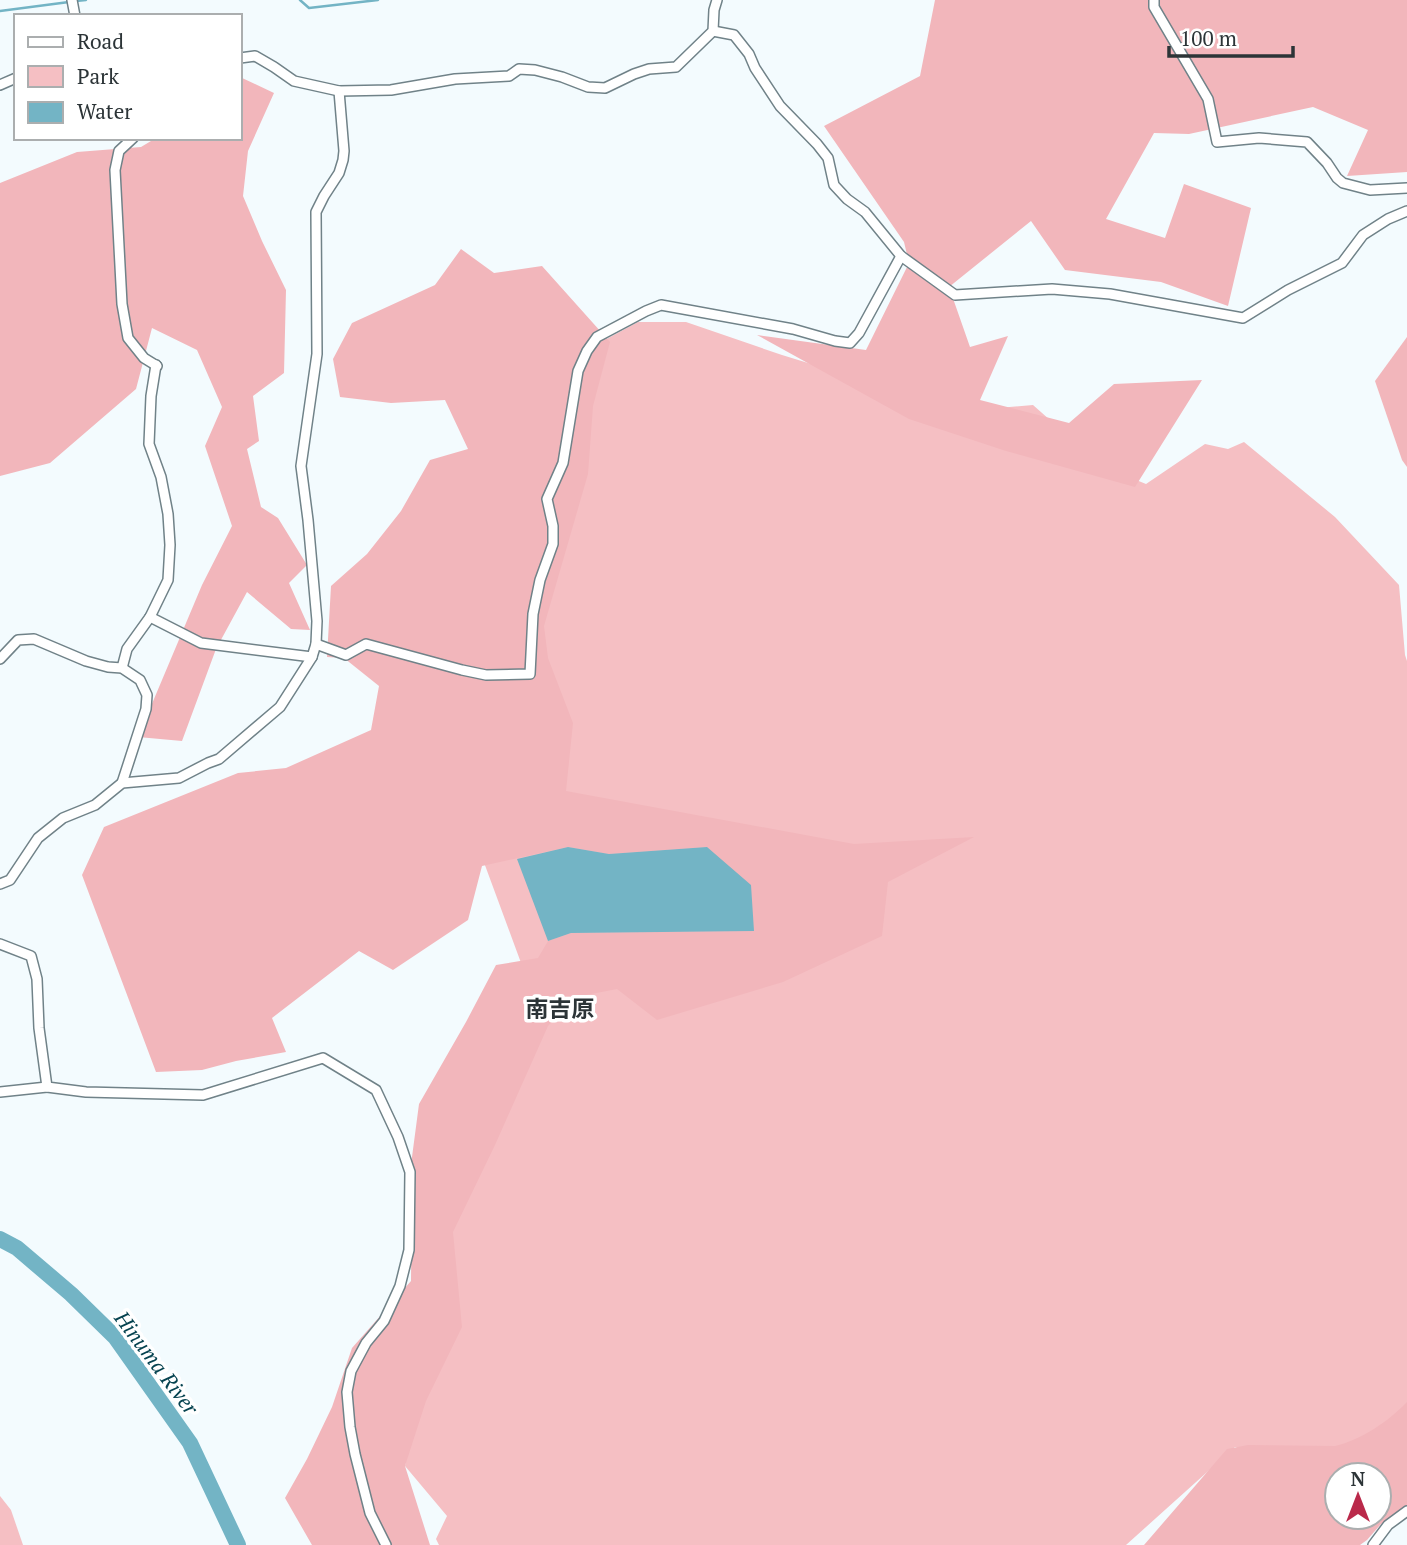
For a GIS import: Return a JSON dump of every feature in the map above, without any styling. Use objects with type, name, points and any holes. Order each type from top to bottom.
[{"type":"street","points":[[242,58],[255,56],[294,81],[339,91],[391,90],[455,79],[509,76],[519,69],[562,77],[588,87],[605,88],[649,69],[676,66],[713,31],[717,0]]},
{"type":"street","points":[[1153,0],[1153,7],[1208,99],[1217,142],[1259,138],[1307,142],[1343,183],[1370,190],[1407,188]]},
{"type":"street","points":[[713,31],[734,35],[749,54],[780,106],[828,158],[834,185],[865,212],[901,256],[955,295],[1052,289],[1098,293],[1243,318],[1289,290],[1342,263],[1363,235],[1407,211]]},
{"type":"street","points":[[0,884],[10,880],[38,838],[63,818],[94,805],[122,783],[179,778],[219,759],[280,707],[312,657],[316,644],[317,621],[301,466],[318,337],[316,212],[339,173],[344,151],[339,91]]},
{"type":"street","points":[[122,668],[127,649],[150,617],[168,580],[170,545],[161,477],[149,443],[151,396],[157,365],[144,358],[128,338],[122,304],[115,170],[119,151],[131,140]]},
{"type":"street","points":[[316,644],[346,655],[366,644],[486,675],[530,674],[533,614],[540,580],[553,544],[553,526],[547,499],[563,463],[578,371],[597,337],[661,305],[793,329],[850,343],[859,333],[901,256]]},
{"type":"street","points":[[150,617],[201,643],[312,657]]},
{"type":"street","points":[[0,659],[18,640],[34,639],[86,661],[122,668],[140,680],[147,695],[145,709],[122,783]]},
{"type":"street","points":[[0,944],[31,956],[37,979],[39,1028],[47,1087]]},
{"type":"street","points":[[0,1092],[47,1087],[86,1092],[203,1095],[323,1058],[376,1090],[398,1137],[410,1172],[409,1250],[400,1286],[384,1321],[366,1343],[351,1371],[347,1392],[355,1454],[370,1513],[386,1545]]},
{"type":"street","points":[[1373,1545],[1388,1525],[1407,1511]]},
{"type":"green space","points":[[638,322],[686,322],[782,355],[964,411],[1033,405],[1102,466],[1146,484],[1205,444],[1228,449],[1244,442],[1335,517],[1399,585],[1407,661],[1407,1419],[1338,1461],[1323,1461],[1323,1464],[1235,1447],[1126,1545],[439,1545],[436,1539],[447,1516],[405,1466],[444,1247],[524,971],[479,849],[540,672],[544,590],[599,343]]},
{"type":"green space","points":[[0,1496],[11,1510],[23,1545],[0,1545]]},
{"type":"shaded area","points":[[935,0],[1407,0],[1407,172],[1347,176],[1368,130],[1313,107],[1189,134],[1154,133],[1106,219],[1165,238],[1184,184],[1251,208],[1228,306],[1161,282],[1065,270],[1031,221],[949,287],[970,347],[1008,336],[980,400],[1069,423],[1114,384],[1202,380],[1135,487],[1006,451],[909,419],[757,335],[866,350],[909,263],[904,242],[824,126],[920,76]]},
{"type":"shaded area","points":[[242,78],[274,93],[248,151],[243,196],[286,290],[284,373],[253,396],[259,441],[247,449],[261,507],[278,518],[307,565],[289,583],[310,630],[291,629],[247,592],[216,649],[182,741],[138,737],[202,585],[232,526],[205,446],[222,407],[197,350],[152,328],[136,389],[50,463],[0,476],[0,183],[77,152],[141,147],[153,140],[242,140]]},
{"type":"shaded area","points":[[461,249],[494,273],[542,266],[610,342],[593,406],[588,474],[544,626],[548,658],[573,723],[566,791],[854,844],[974,837],[888,882],[882,936],[783,982],[657,1020],[617,989],[576,997],[548,1026],[453,1232],[462,1327],[426,1401],[405,1466],[430,1545],[312,1545],[285,1498],[332,1407],[352,1348],[411,1281],[412,1157],[419,1104],[496,965],[538,958],[548,941],[571,933],[754,931],[707,847],[609,854],[568,847],[482,866],[468,920],[393,970],[359,951],[272,1018],[286,1052],[202,1070],[156,1072],[82,875],[104,827],[238,773],[286,768],[371,730],[379,686],[344,658],[327,657],[331,586],[367,554],[401,511],[430,460],[468,449],[445,400],[391,403],[340,397],[333,359],[352,323],[435,285]]},
{"type":"shaded area","points":[[1407,337],[1407,467],[1402,460],[1375,381]]},
{"type":"shaded area","points":[[1407,1402],[1407,1512],[1393,1518],[1393,1461],[1323,1461],[1323,1531],[1375,1531],[1360,1545],[1144,1545],[1227,1449],[1248,1445],[1335,1446],[1383,1423]]},
{"type":"water","points":[[568,847],[609,854],[707,847],[751,885],[754,931],[571,933],[548,941],[517,859]]},
{"type":"waterway","points":[[76,1],[86,0]]},
{"type":"waterway","points":[[300,0],[309,8],[378,0]]},
{"type":"waterway","points":[[0,11],[69,2]]},
{"type":"waterway","name":"Hinuma River","points":[[0,1239],[17,1248],[71,1294],[115,1337],[190,1443],[238,1545]]},
{"type":"district","name":"南吉原","points":[[560,1009]]}]
